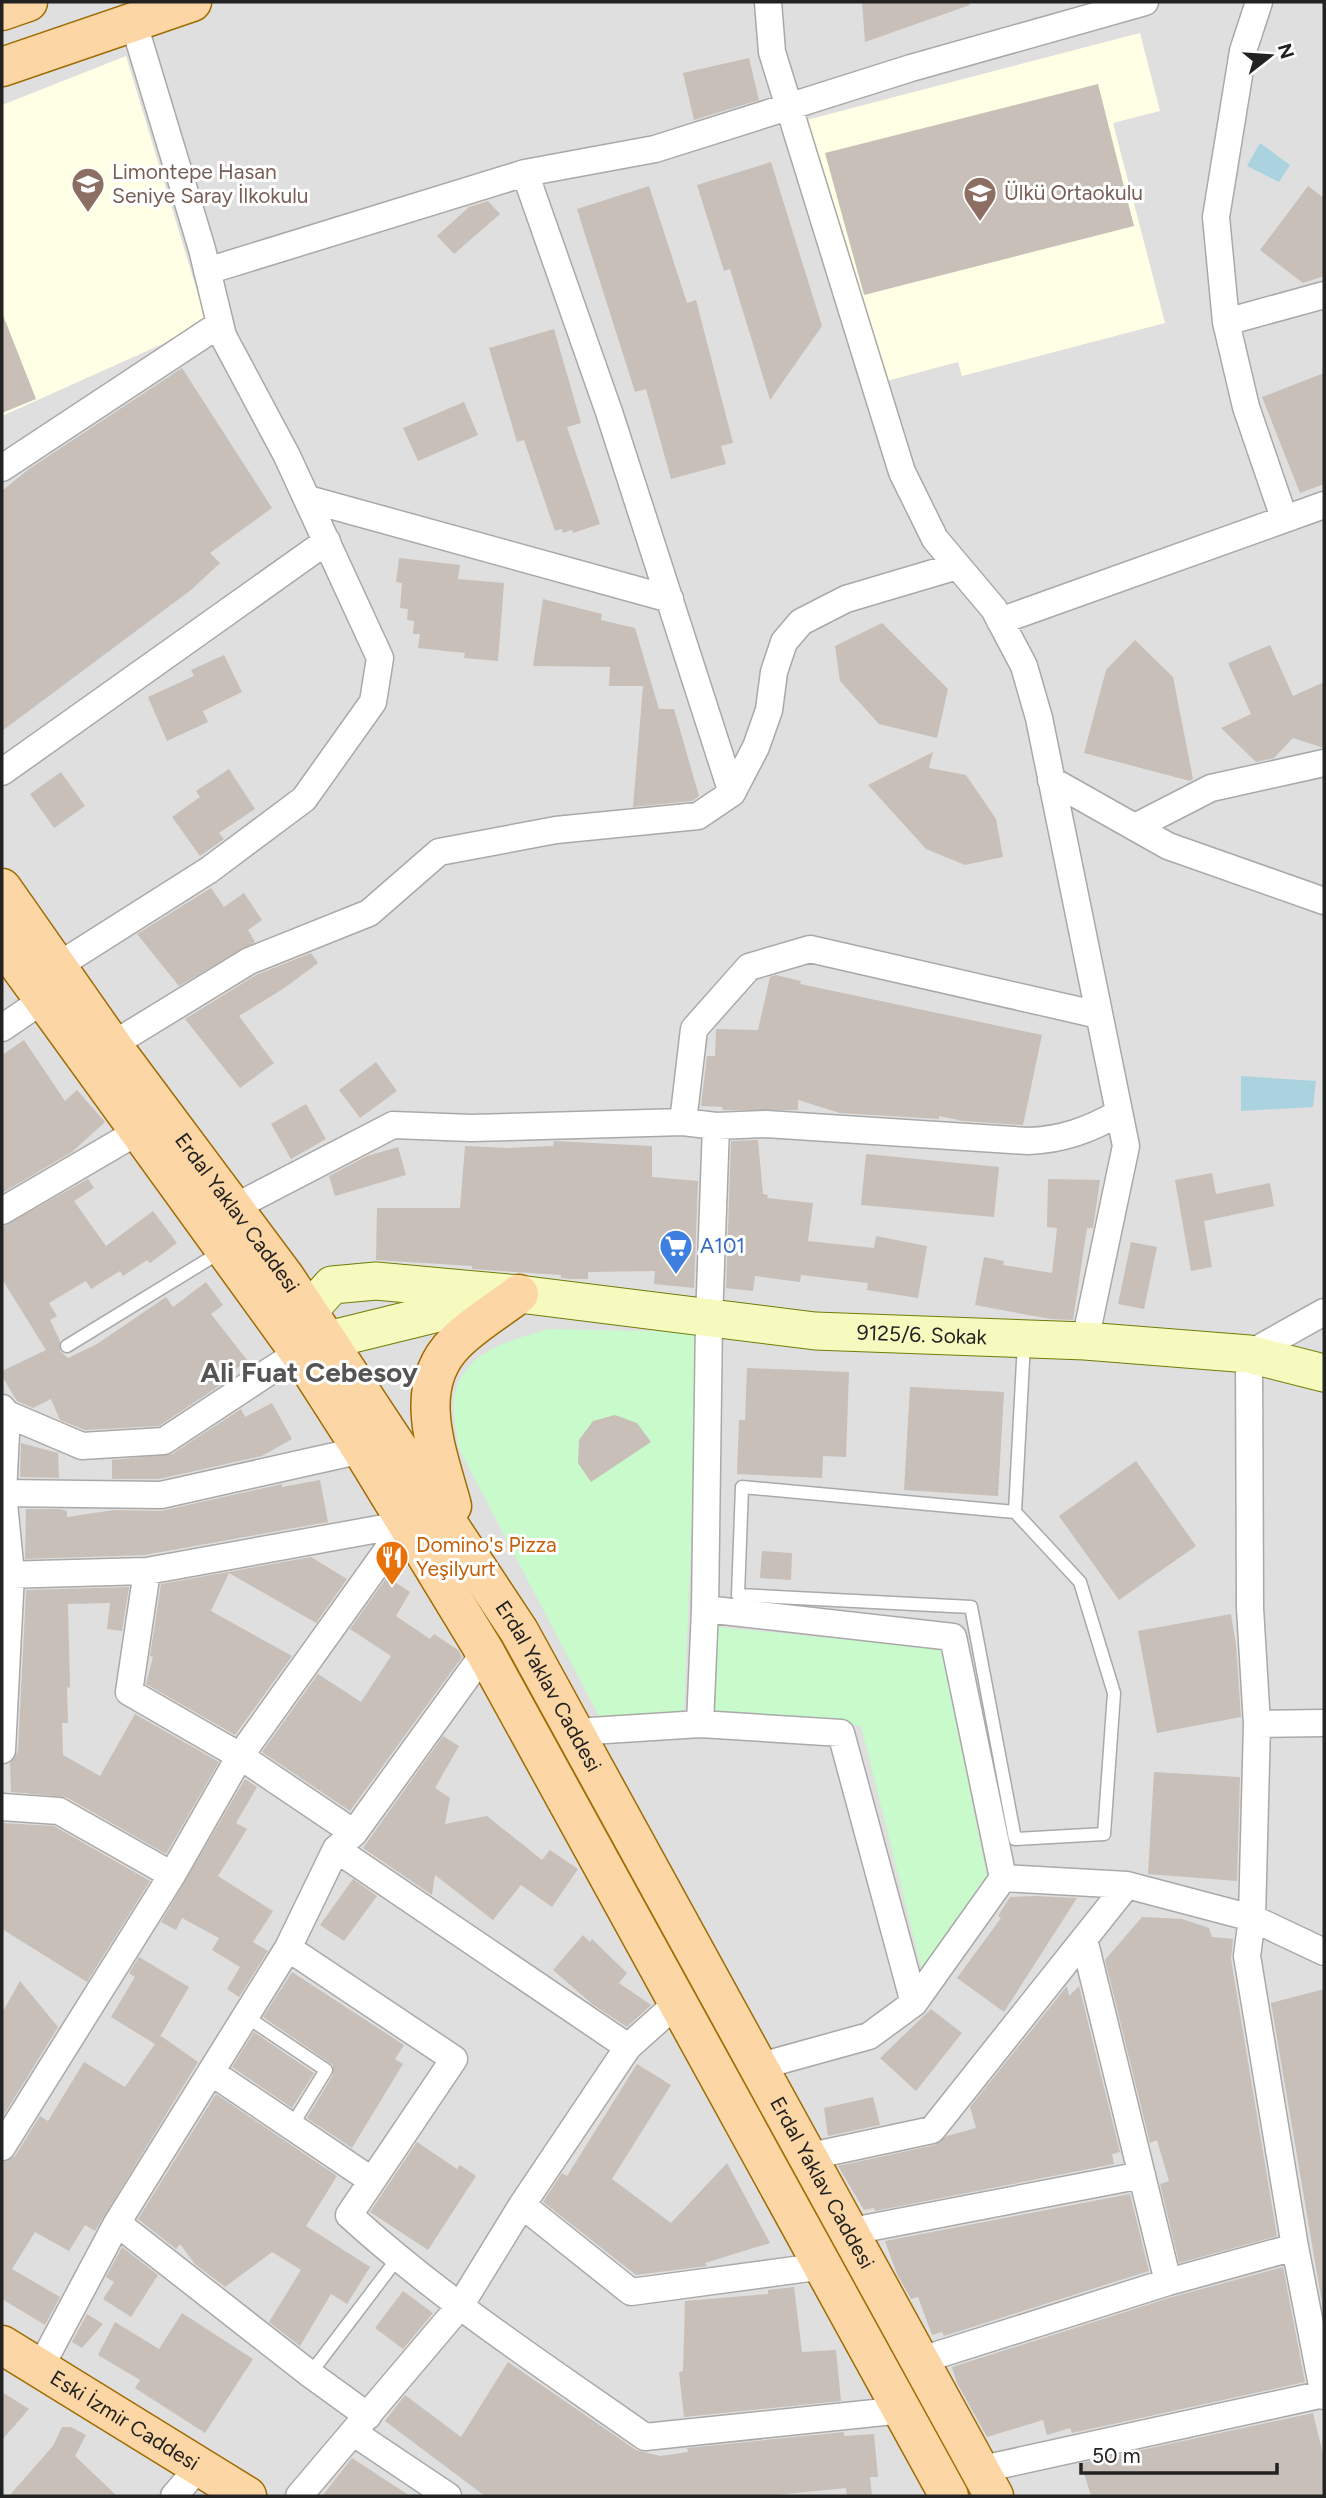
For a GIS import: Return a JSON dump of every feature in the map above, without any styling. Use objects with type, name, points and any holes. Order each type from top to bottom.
[{"type":"main road","points":[[2,11],[28,2]]},
{"type":"main road","points":[[2,67],[192,2]]},
{"type":"main road","name":"Erdal Yaklav Caddesi","points":[[2,888],[50,984],[137,1132],[224,1250],[275,1291],[315,1332],[461,1538],[519,1631],[986,2483]]},
{"type":"main road","name":"Erdal Yaklav Caddesi","points":[[2,942],[50,984],[112,1045],[235,1207],[275,1291]]},
{"type":"main road","name":"9125/6. Sokak","points":[[315,1332],[376,1281],[519,1294],[709,1320],[815,1331],[1085,1341],[1249,1354],[1324,1373]]},
{"type":"main road","points":[[461,1538],[432,1432],[429,1408],[434,1375],[442,1359],[456,1342],[519,1294]]},
{"type":"main road","name":"9125/6. Sokak","points":[[315,1332],[519,1294]]},
{"type":"main road","name":"Erdal Yaklav Caddesi","points":[[315,1332],[362,1450],[485,1652],[676,2004],[824,2266],[949,2496]]},
{"type":"main road","name":"Eski İzmir Caddesi","points":[[2,2346],[247,2496]]},
{"type":"street","points":[[768,2],[772,52],[902,472],[935,539],[1000,621],[1024,666],[1051,780],[1126,1146],[1085,1341]]},
{"type":"street","points":[[207,271],[525,173],[655,149],[790,105],[1145,2]]},
{"type":"street","points":[[1259,2],[1243,51],[1216,216],[1226,322],[1246,407],[1284,518]]},
{"type":"street","points":[[2,1028],[50,984],[304,799],[373,702],[380,658],[308,499],[223,337],[207,271],[133,21]]},
{"type":"street","points":[[525,173],[609,412],[732,793]]},
{"type":"street","points":[[1226,322],[1324,295]]},
{"type":"street","points":[[2,468],[220,324]]},
{"type":"street","points":[[308,499],[670,599]]},
{"type":"street","points":[[1000,621],[1324,505]]},
{"type":"street","points":[[2,772],[327,541]]},
{"type":"street","points":[[112,1045],[248,961],[369,913],[439,852],[556,830],[698,817],[732,793],[756,747],[769,710],[774,672],[784,642],[801,622],[846,599],[957,566]]},
{"type":"street","points":[[1135,827],[1211,788],[1324,763]]},
{"type":"street","points":[[1051,780],[1168,846],[1324,901]]},
{"type":"street","points":[[683,1122],[694,1029],[749,967],[810,949],[1099,1015]]},
{"type":"street","points":[[235,1207],[393,1125],[471,1128],[683,1122],[716,1126],[766,1124],[1058,1140],[1119,1113]]},
{"type":"street","points":[[700,1724],[716,1126]]},
{"type":"street","points":[[2,1211],[137,1132]]},
{"type":"street","points":[[986,2483],[1324,2395],[1295,2247],[1247,1956],[1252,1918],[1258,1724],[1250,1608],[1249,1354],[1324,1312]]},
{"type":"street","points":[[2,1750],[6,1575],[4,1411],[82,1446],[164,1441],[315,1332]]},
{"type":"street","points":[[3,1493],[161,1495],[362,1450]]},
{"type":"street","points":[[6,1575],[147,1571],[406,1524]]},
{"type":"street","points":[[2,2147],[172,1875],[240,1756],[406,1524]]},
{"type":"street","points":[[147,1571],[130,1692],[240,1756],[345,1841],[628,2047]]},
{"type":"street","points":[[705,1609],[953,1637],[1003,1878],[914,2003],[869,2036],[757,2067]]},
{"type":"street","points":[[40,2368],[117,2223],[288,1948],[345,1841],[485,1652]]},
{"type":"street","points":[[1258,1724],[1324,1723]]},
{"type":"street","points":[[575,1732],[700,1724],[841,1733],[914,2003]]},
{"type":"street","points":[[2,1807],[59,1811],[172,1875]]},
{"type":"street","points":[[1003,1878],[1127,1885],[1252,1918],[1324,1952]]},
{"type":"street","points":[[806,2157],[932,2130],[1127,1885]]},
{"type":"street","points":[[1084,1939],[1168,2282]]},
{"type":"street","points":[[288,1948],[454,2059],[349,2215],[397,2259],[645,2437],[903,2410]]},
{"type":"street","points":[[299,2496],[460,2306],[522,2205],[628,2047],[676,2004]]},
{"type":"street","points":[[211,2072],[371,2180]]},
{"type":"street","points":[[847,2232],[1142,2175]]},
{"type":"street","points":[[522,2205],[631,2292],[824,2266]]},
{"type":"street","points":[[117,2223],[310,2374],[361,2424],[448,2496]]},
{"type":"street","points":[[918,2361],[1168,2282],[1295,2247]]},
{"type":"street","points":[[174,2496],[199,2466]]},
{"type":"lane","points":[[67,1346],[224,1250]]},
{"type":"lane","points":[[1015,1512],[742,1487],[738,1595],[971,1607],[1015,1839],[1104,1834],[1114,1693],[1080,1582],[1015,1512],[1025,1339]]},
{"type":"lane","points":[[244,2015],[326,2070],[292,2127]]},
{"type":"lane","points":[[310,2374],[397,2259]]},
{"type":"shaded area","points":[[2,2],[1324,2],[1324,2496],[2,2496]]},
{"type":"shaded area","name":"Ülkü Ortaokulu","points":[[1140,33],[1160,111],[1113,123],[1165,323],[962,376],[958,362],[864,387],[795,123]]},
{"type":"shaded area","name":"Limontepe Hasan Seniye Saray İlkokulu","points":[[126,56],[207,324],[2,416],[2,105]]},
{"type":"green space","points":[[549,1329],[700,1332],[684,1711],[600,1718],[458,1447],[454,1398],[467,1369],[478,1358],[504,1343]]},
{"type":"green space","points":[[718,1627],[941,1649],[988,1881],[923,1974],[861,1726],[715,1719]]},
{"type":"water","points":[[1260,143],[1290,165],[1279,182],[1247,166]]},
{"type":"water","points":[[1241,1076],[1316,1081],[1313,1107],[1241,1111]]},
{"type":"building","points":[[862,2],[970,2],[970,5],[865,42]]},
{"type":"building","points":[[749,58],[759,100],[694,120],[683,73]]},
{"type":"building","name":"Ülkü Ortaokulu","points":[[1098,84],[1134,226],[864,295],[825,153]]},
{"type":"building","points":[[771,162],[822,326],[770,400],[730,269],[724,271],[697,185]]},
{"type":"building","points":[[649,186],[687,303],[696,300],[733,443],[721,446],[726,464],[671,479],[646,389],[635,392],[577,209]]},
{"type":"building","points":[[1308,186],[1324,198],[1324,276],[1303,283],[1260,250]]},
{"type":"building","points":[[488,201],[500,214],[454,254],[437,236],[469,207]]},
{"type":"building","points":[[2,316],[36,399],[2,413]]},
{"type":"building","points":[[554,329],[581,423],[567,427],[600,524],[573,533],[572,530],[563,533],[562,529],[555,531],[524,440],[517,442],[489,348]]},
{"type":"building","points":[[182,368],[272,508],[210,553],[220,563],[191,590],[2,731],[2,491],[29,469]]},
{"type":"building","points":[[1324,373],[1324,484],[1300,493],[1262,397]]},
{"type":"building","points":[[464,402],[478,435],[418,461],[403,428]]},
{"type":"building","points":[[399,558],[460,565],[458,579],[504,583],[498,661],[464,658],[465,653],[418,648],[420,634],[413,634],[414,621],[407,620],[408,609],[400,608],[402,583],[396,582]]},
{"type":"building","points":[[543,599],[602,614],[601,620],[635,628],[659,709],[674,709],[699,796],[692,801],[633,807],[643,686],[609,686],[610,667],[533,666]]},
{"type":"building","points":[[882,623],[948,689],[937,738],[879,724],[840,681],[835,646]]},
{"type":"building","points":[[1135,640],[1173,677],[1193,779],[1190,781],[1084,753],[1106,670]]},
{"type":"building","points":[[1270,645],[1293,696],[1324,682],[1324,748],[1293,738],[1274,758],[1256,762],[1221,728],[1251,714],[1228,663]]},
{"type":"building","points":[[224,655],[242,692],[203,711],[208,722],[167,741],[148,697],[194,676],[191,670]]},
{"type":"building","points":[[933,752],[929,768],[966,775],[996,819],[1003,857],[965,865],[926,849],[868,785]]},
{"type":"building","points":[[229,769],[255,809],[219,833],[224,839],[200,856],[172,817],[200,797],[196,791]]},
{"type":"building","points":[[61,772],[85,806],[54,828],[30,794]]},
{"type":"building","points":[[211,888],[224,907],[244,893],[262,920],[248,930],[255,942],[179,986],[137,934]]},
{"type":"building","points":[[311,953],[318,963],[239,1016],[274,1063],[240,1088],[185,1019],[256,975]]},
{"type":"building","points":[[776,975],[801,981],[800,984],[1042,1035],[1023,1125],[963,1121],[939,1116],[939,1119],[840,1113],[798,1100],[798,1110],[723,1110],[722,1107],[701,1106],[707,1056],[715,1056],[716,1029],[758,1030],[770,977]]},
{"type":"building","points":[[24,1040],[65,1101],[77,1090],[105,1122],[72,1152],[2,1193],[2,1055]]},
{"type":"building","points":[[376,1062],[397,1091],[360,1118],[339,1090]]},
{"type":"building","points":[[306,1104],[326,1139],[291,1159],[271,1124]]},
{"type":"building","points":[[758,1140],[763,1194],[768,1195],[767,1198],[813,1203],[808,1241],[874,1248],[876,1236],[927,1246],[918,1298],[867,1290],[868,1283],[801,1275],[800,1282],[755,1276],[753,1291],[726,1288],[731,1141]]},
{"type":"building","points":[[554,1141],[652,1146],[652,1177],[698,1181],[694,1288],[654,1284],[655,1271],[588,1272],[588,1279],[571,1279],[561,1278],[561,1275],[472,1269],[472,1266],[376,1260],[377,1208],[460,1208],[465,1146],[553,1146]]},
{"type":"building","points":[[398,1147],[406,1175],[335,1196],[329,1176],[367,1156]]},
{"type":"building","points":[[866,1154],[999,1167],[994,1217],[861,1205]]},
{"type":"building","points":[[1212,1173],[1216,1194],[1270,1183],[1274,1206],[1204,1221],[1212,1267],[1191,1271],[1175,1180]]},
{"type":"building","points":[[88,1179],[94,1188],[74,1201],[106,1246],[153,1211],[177,1243],[150,1263],[147,1260],[123,1276],[120,1271],[91,1289],[86,1281],[49,1303],[57,1316],[50,1320],[60,1341],[60,1351],[68,1358],[97,1344],[166,1297],[173,1307],[206,1282],[223,1305],[211,1314],[247,1360],[224,1379],[225,1382],[159,1426],[85,1430],[60,1420],[51,1399],[33,1408],[17,1401],[2,1376],[2,1371],[46,1350],[2,1279],[2,1227]]},
{"type":"building","points":[[1048,1179],[1100,1180],[1093,1228],[1087,1228],[1073,1320],[1050,1319],[975,1305],[984,1257],[1004,1261],[1003,1265],[1052,1273],[1057,1228],[1047,1227]]},
{"type":"building","points":[[1131,1242],[1157,1247],[1144,1309],[1118,1304]]},
{"type":"building","points":[[747,1368],[849,1372],[846,1457],[823,1456],[822,1478],[737,1474],[739,1420],[745,1420]]},
{"type":"building","points":[[910,1387],[1004,1392],[998,1496],[904,1490]]},
{"type":"building","points":[[272,1403],[292,1439],[262,1456],[159,1479],[112,1479],[112,1460],[172,1454],[241,1409],[245,1417]]},
{"type":"building","points":[[615,1415],[637,1423],[651,1442],[591,1482],[578,1463],[579,1440],[593,1421]]},
{"type":"building","points":[[21,1443],[58,1453],[59,1478],[20,1477]]},
{"type":"building","points":[[1136,1461],[1196,1546],[1119,1600],[1059,1516]]},
{"type":"building","points":[[320,1480],[328,1522],[145,1555],[25,1559],[26,1509],[60,1509],[67,1511],[67,1517],[114,1510],[161,1511],[282,1484],[282,1487]]},
{"type":"building","points":[[762,1551],[792,1553],[791,1580],[760,1578]]},
{"type":"building","points":[[311,1557],[347,1579],[316,1623],[229,1573],[211,1611],[292,1656],[235,1735],[146,1684],[153,1657],[150,1656],[161,1584]]},
{"type":"building","points":[[387,1577],[410,1592],[396,1616],[430,1639],[434,1634],[458,1650],[462,1657],[350,1811],[262,1752],[318,1674],[361,1702],[391,1656],[350,1629]]},
{"type":"building","points":[[129,1587],[122,1631],[107,1629],[110,1603],[68,1604],[70,1687],[67,1688],[68,1723],[62,1723],[63,1755],[100,1776],[135,1714],[219,1762],[166,1854],[66,1797],[11,1792],[10,1763],[18,1751],[26,1590]]},
{"type":"building","points":[[1231,1614],[1241,1717],[1157,1733],[1138,1631]]},
{"type":"building","points":[[443,1736],[459,1746],[435,1788],[450,1798],[445,1824],[487,1816],[542,1860],[550,1850],[578,1869],[552,1907],[521,1885],[493,1920],[435,1875],[432,1895],[363,1848]]},
{"type":"building","points":[[1154,1772],[1240,1777],[1237,1881],[1148,1874]]},
{"type":"building","points":[[245,1779],[257,1787],[236,1823],[247,1829],[218,1876],[273,1911],[253,1942],[268,1951],[239,1997],[227,1989],[240,1967],[212,1950],[219,1938],[182,1918],[176,1930],[161,1922]]},
{"type":"building","points":[[2,1823],[54,1826],[150,1881],[87,1982],[2,1929]]},
{"type":"building","points":[[353,1879],[377,1896],[344,1941],[320,1925]]},
{"type":"building","points":[[1010,1897],[1077,1898],[1004,2012],[957,1978],[1001,1918],[998,1916]]},
{"type":"building","points":[[1142,1917],[1182,1919],[1209,1928],[1212,1937],[1233,1939],[1231,1959],[1277,2236],[1179,2263],[1160,2184],[1169,2181],[1157,2140],[1150,2143],[1105,1960]]},
{"type":"building","points":[[583,1935],[590,1942],[592,1939],[627,1973],[619,1983],[651,2005],[627,2027],[592,2004],[553,1970]]},
{"type":"building","points":[[139,1957],[189,1987],[158,2040],[161,2036],[198,2062],[95,2231],[85,2225],[69,2251],[35,2232],[12,2269],[60,2297],[45,2325],[2,2299],[2,2163],[15,2156],[40,2116],[48,2121],[84,2062],[125,2087],[155,2044],[111,2017],[135,1977],[129,1973]]},
{"type":"building","points":[[292,1972],[404,2045],[395,2059],[403,2064],[352,2148],[307,2118],[333,2075],[333,2065],[263,2017]]},
{"type":"building","points":[[20,1981],[58,2027],[2,2118],[2,2013]]},
{"type":"building","points":[[1067,1986],[1069,1996],[1079,1986],[1120,2152],[1112,2154],[1114,2164],[875,2211],[874,2208],[864,2210],[838,2166],[935,2145],[947,2136],[976,2128],[970,2107]]},
{"type":"building","points":[[1324,1989],[1324,2315],[1271,2003]]},
{"type":"building","points":[[931,2009],[962,2033],[916,2091],[880,2058]]},
{"type":"building","points":[[254,2032],[314,2073],[292,2108],[232,2067]]},
{"type":"building","points":[[637,2064],[671,2085],[612,2179],[671,2223],[727,2163],[770,2243],[705,2263],[707,2266],[636,2275],[543,2202],[562,2173],[567,2176]]},
{"type":"building","points":[[216,2094],[337,2176],[306,2226],[370,2267],[347,2304],[331,2294],[300,2346],[269,2322],[301,2270],[272,2252],[225,2287],[195,2264],[180,2244],[176,2249],[138,2219]]},
{"type":"building","points":[[873,2097],[880,2125],[828,2136],[824,2108]]},
{"type":"building","points":[[417,2142],[457,2169],[460,2165],[476,2176],[428,2250],[370,2212]]},
{"type":"building","points":[[1130,2194],[1149,2271],[944,2336],[942,2332],[932,2335],[918,2297],[911,2299],[897,2274],[885,2241]]},
{"type":"building","points":[[122,2247],[158,2275],[131,2317],[103,2299],[114,2282],[106,2277]]},
{"type":"building","points":[[1283,2267],[1305,2382],[1072,2433],[1070,2428],[1047,2435],[1043,2420],[987,2437],[957,2383],[952,2367],[1172,2297]]},
{"type":"building","points":[[794,2287],[802,2352],[836,2350],[841,2401],[684,2417],[679,2372],[683,2371],[685,2301],[768,2294],[768,2290]]},
{"type":"building","points":[[403,2291],[433,2313],[403,2349],[375,2328]]},
{"type":"building","points":[[182,2313],[253,2359],[205,2433],[135,2388],[140,2380],[98,2355],[115,2322],[159,2349]]},
{"type":"building","points":[[87,2314],[103,2324],[82,2348],[72,2342]]},
{"type":"building","points":[[508,2362],[636,2450],[660,2456],[688,2452],[687,2448],[844,2432],[844,2436],[874,2434],[878,2477],[870,2477],[872,2496],[847,2496],[846,2488],[766,2496],[485,2496],[385,2421],[405,2395],[461,2437]]},
{"type":"building","points":[[2,2392],[29,2409],[2,2440]]},
{"type":"building","points":[[1313,2413],[1324,2458],[1324,2496],[1091,2496],[1081,2463]]},
{"type":"building","points":[[62,2427],[71,2427],[86,2435],[75,2456],[117,2496],[9,2496],[53,2446]]},
{"type":"building","points":[[352,2458],[410,2496],[322,2496]]},
{"type":"place","name":"Limontepe Hasan Seniye Saray İlkokulu","points":[[88,214]]},
{"type":"place","name":"Ülkü Ortaokulu","points":[[980,223]]},
{"type":"place","name":"A101","points":[[676,1276]]},
{"type":"place","name":"Domino's Pizza Yeşilyurt","points":[[392,1587]]},
{"type":"district","name":"Ali Fuat Cebesoy","points":[[309,1372]]}]
